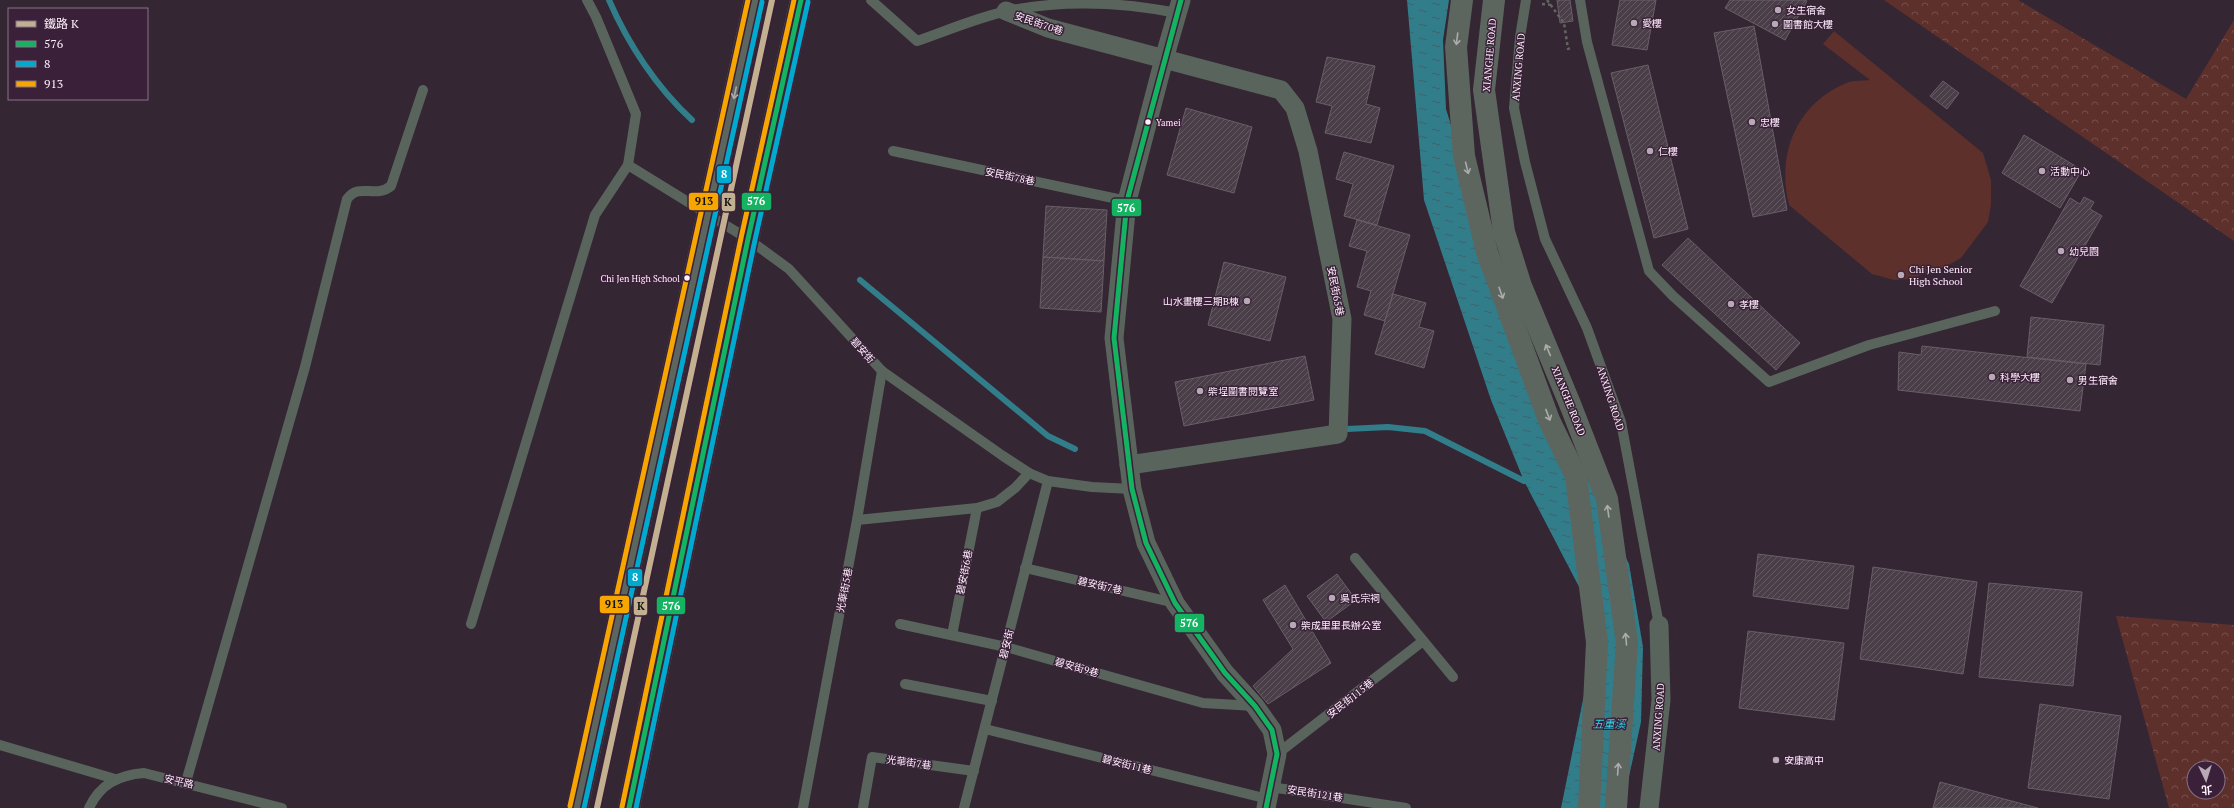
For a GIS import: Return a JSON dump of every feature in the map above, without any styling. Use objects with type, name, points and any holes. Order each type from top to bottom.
[{"type":"main road","points":[[577,808],[755,0]]},
{"type":"main road","points":[[629,808],[748,240],[801,0]]},
{"type":"main road","points":[[1462,0],[1456,47],[1464,156],[1487,252],[1549,420],[1576,476],[1598,642],[1589,808]]},
{"type":"main road","name":"XIANGHE ROAD","points":[[1494,0],[1484,90],[1504,232],[1521,286],[1570,404],[1607,499],[1627,643],[1616,808]]},
{"type":"street","name":"安民街70巷","points":[[1005,6],[1048,28],[1164,59]]},
{"type":"street","points":[[1179,6],[1127,201],[1114,338],[1128,465],[1132,489],[1146,543],[1175,603],[1226,673],[1255,706],[1272,730],[1277,754],[1268,798]]},
{"type":"street","name":"安民街65巷","points":[[1128,465],[1338,434],[1342,319],[1308,151],[1295,108],[1281,90],[1164,59]]},
{"type":"street","name":"ANXING ROAD","points":[[1649,808],[1661,700],[1659,625]]},
{"type":"lane","points":[[471,624],[594,215],[628,166],[636,114],[587,0]]},
{"type":"lane","name":"安民街70巷","points":[[871,0],[917,41],[1005,6]]},
{"type":"lane","name":"ANXING ROAD","points":[[1526,0],[1520,37],[1514,108],[1525,162],[1545,238],[1587,328],[1621,422],[1659,625]]},
{"type":"lane","points":[[1580,0],[1587,42],[1649,270],[1673,296],[1769,382],[1869,345],[1995,311]]},
{"type":"lane","points":[[1005,6],[1091,3],[1142,6],[1179,6]]},
{"type":"lane","points":[[186,782],[305,367],[347,199],[351,194],[358,191],[380,193],[391,186],[423,90]]},
{"type":"lane","name":"安民街78巷","points":[[893,150],[1127,201]]},
{"type":"lane","name":"碧安街","points":[[628,166],[748,240],[789,269],[882,371],[1029,473],[1048,481],[1092,487],[1132,489]]},
{"type":"lane","name":"光華街5巷","points":[[803,808],[857,520],[882,371]]},
{"type":"lane","points":[[857,520],[976,508],[997,502],[1015,488],[1029,473]]},
{"type":"lane","name":"碧安街","points":[[964,808],[1048,481]]},
{"type":"lane","name":"碧安街6巷","points":[[952,635],[976,508]]},
{"type":"lane","points":[[1355,558],[1453,677]]},
{"type":"lane","name":"碧安街7巷","points":[[1025,568],[1175,603]]},
{"type":"lane","name":"碧安街9巷","points":[[900,624],[1006,647],[1203,702],[1255,706]]},
{"type":"lane","name":"安民街115巷","points":[[1277,754],[1423,641]]},
{"type":"lane","points":[[905,684],[992,701]]},
{"type":"lane","name":"碧安街11巷","points":[[985,729],[1268,798]]},
{"type":"lane","points":[[0,745],[115,779]]},
{"type":"lane","name":"光華街7巷","points":[[863,808],[872,757],[974,770]]},
{"type":"lane","name":"安平路","points":[[89,808],[103,788],[115,779],[128,774],[144,773],[186,782],[282,808]]},
{"type":"lane","name":"安民街121巷","points":[[1268,798],[1406,808]]},
{"type":"path","points":[[1547,0],[1564,23],[1568,49],[1587,42]]},
{"type":"green space","points":[[1884,0],[2018,0],[2186,99],[2234,20],[2234,241]]},
{"type":"green space","points":[[1834,31],[1983,153],[1991,180],[1991,205],[1988,222],[1961,258],[1947,266],[1910,279],[1894,280],[1872,274],[1789,205],[1786,186],[1786,167],[1789,149],[1795,132],[1804,116],[1816,102],[1831,91],[1849,82],[1870,80],[1823,44]]},
{"type":"green space","points":[[2116,616],[2234,625],[2234,808],[2169,808]]},
{"type":"water","name":"五重溪","points":[[1407,0],[1449,0],[1443,40],[1446,109],[1460,154],[1564,431],[1629,564],[1643,647],[1641,722],[1622,808],[1561,808],[1585,690],[1589,606],[1524,481],[1491,400],[1424,200]]},
{"type":"building","points":[[1557,0],[1570,0],[1573,21],[1560,23]]},
{"type":"building","name":"愛樓","points":[[1620,0],[1656,0],[1647,50],[1612,45]]},
{"type":"building","name":"圖書館大樓","points":[[1730,0],[1807,1],[1785,40],[1725,8]]},
{"type":"building","name":"忠樓","points":[[1754,26],[1787,210],[1753,217],[1714,33]]},
{"type":"building","points":[[1327,57],[1375,66],[1366,104],[1380,108],[1371,143],[1325,133],[1332,106],[1316,102]]},
{"type":"building","name":"仁樓","points":[[1648,65],[1688,229],[1654,238],[1611,73]]},
{"type":"building","points":[[1943,81],[1959,93],[1947,109],[1930,96]]},
{"type":"building","points":[[1186,108],[1252,127],[1234,193],[1167,175]]},
{"type":"building","name":"活動中心","points":[[2024,135],[2082,170],[2060,208],[2002,173]]},
{"type":"building","points":[[1344,152],[1394,166],[1377,225],[1344,216],[1353,184],[1336,179]]},
{"type":"building","name":"幼兒園","points":[[2084,197],[2094,202],[2090,209],[2102,216],[2052,303],[2020,286],[2070,198],[2080,204]]},
{"type":"building","points":[[1046,206],[1107,210],[1104,261],[1043,257]]},
{"type":"building","points":[[1357,220],[1410,235],[1385,321],[1364,315],[1371,291],[1357,287],[1367,251],[1349,246]]},
{"type":"building","name":"孝樓","points":[[1688,238],[1800,343],[1776,370],[1662,265]]},
{"type":"building","points":[[1043,257],[1104,261],[1101,312],[1040,308]]},
{"type":"building","name":"山水畫樓三期B棟","points":[[1224,262],[1286,277],[1270,341],[1208,325]]},
{"type":"building","points":[[1393,294],[1426,303],[1419,327],[1434,331],[1424,368],[1375,354]]},
{"type":"building","points":[[2031,317],[2104,325],[2100,365],[2027,357]]},
{"type":"building","name":"科學大樓","points":[[1922,346],[2086,364],[2080,411],[1898,390],[1899,352],[1921,355]]},
{"type":"building","points":[[1305,356],[1314,400],[1184,426],[1175,382]]},
{"type":"building","points":[[1758,554],[1854,566],[1848,609],[1753,596]]},
{"type":"building","points":[[1873,567],[1977,582],[1963,674],[1860,659]]},
{"type":"building","name":"吳氏宗祠","points":[[1337,574],[1356,600],[1326,622],[1307,596]]},
{"type":"building","points":[[1989,583],[2082,592],[2073,686],[1979,677]]},
{"type":"building","name":"柴成里里長辦公室","points":[[1285,585],[1331,663],[1268,704],[1253,686],[1293,649],[1263,600]]},
{"type":"building","points":[[1748,631],[1844,643],[1834,720],[1739,708]]},
{"type":"building","points":[[2040,704],[2121,716],[2109,799],[2028,788]]},
{"type":"building","points":[[1940,782],[2038,808],[1933,808]]},
{"type":"waterway","points":[[609,0],[634,49],[655,80],[692,120]]},
{"type":"waterway","points":[[860,280],[1048,436],[1075,449]]},
{"type":"waterway","points":[[1347,429],[1388,427],[1425,431],[1524,481],[1531,479]]},
{"type":"rail line","name":"K","points":[[597,808],[772,0]]},
{"type":"transit line","name":"913","points":[[570,806],[748,0]]},
{"type":"transit line","name":"913","points":[[622,807],[741,238],[794,0]]},
{"type":"transit line","name":"576","points":[[629,808],[748,239],[801,0]]},
{"type":"transit line","name":"576","points":[[1181,0],[1127,201],[1114,338],[1132,489],[1146,543],[1175,603],[1225,673],[1255,706],[1272,730],[1277,754],[1266,808]]},
{"type":"transit line","name":"8","points":[[584,808],[762,2]]},
{"type":"transit line","name":"8","points":[[636,808],[755,240],[808,2]]},
{"type":"place","name":"女生宿舍","points":[[1778,10]]},
{"type":"place","name":"愛樓","points":[[1634,23]]},
{"type":"place","name":"圖書館大樓","points":[[1775,24]]},
{"type":"place","name":"Yamei","points":[[1148,122]]},
{"type":"place","name":"忠樓","points":[[1752,122]]},
{"type":"place","name":"仁樓","points":[[1650,151]]},
{"type":"place","name":"活動中心","points":[[2042,171]]},
{"type":"place","name":"幼兒園","points":[[2061,251]]},
{"type":"place","name":"Chi Jen Senior High School","points":[[1901,275]]},
{"type":"place","name":"Chi Jen High School","points":[[687,278]]},
{"type":"place","name":"山水畫樓三期B棟","points":[[1247,301]]},
{"type":"place","name":"孝樓","points":[[1731,304]]},
{"type":"place","name":"科學大樓","points":[[1992,377]]},
{"type":"place","name":"男生宿舍","points":[[2070,380]]},
{"type":"place","name":"柴埕圖書閱覽室","points":[[1200,391]]},
{"type":"place","name":"吳氏宗祠","points":[[1332,598]]},
{"type":"place","name":"柴成里里長辦公室","points":[[1293,625]]},
{"type":"place","name":"安康高中","points":[[1776,760]]}]
